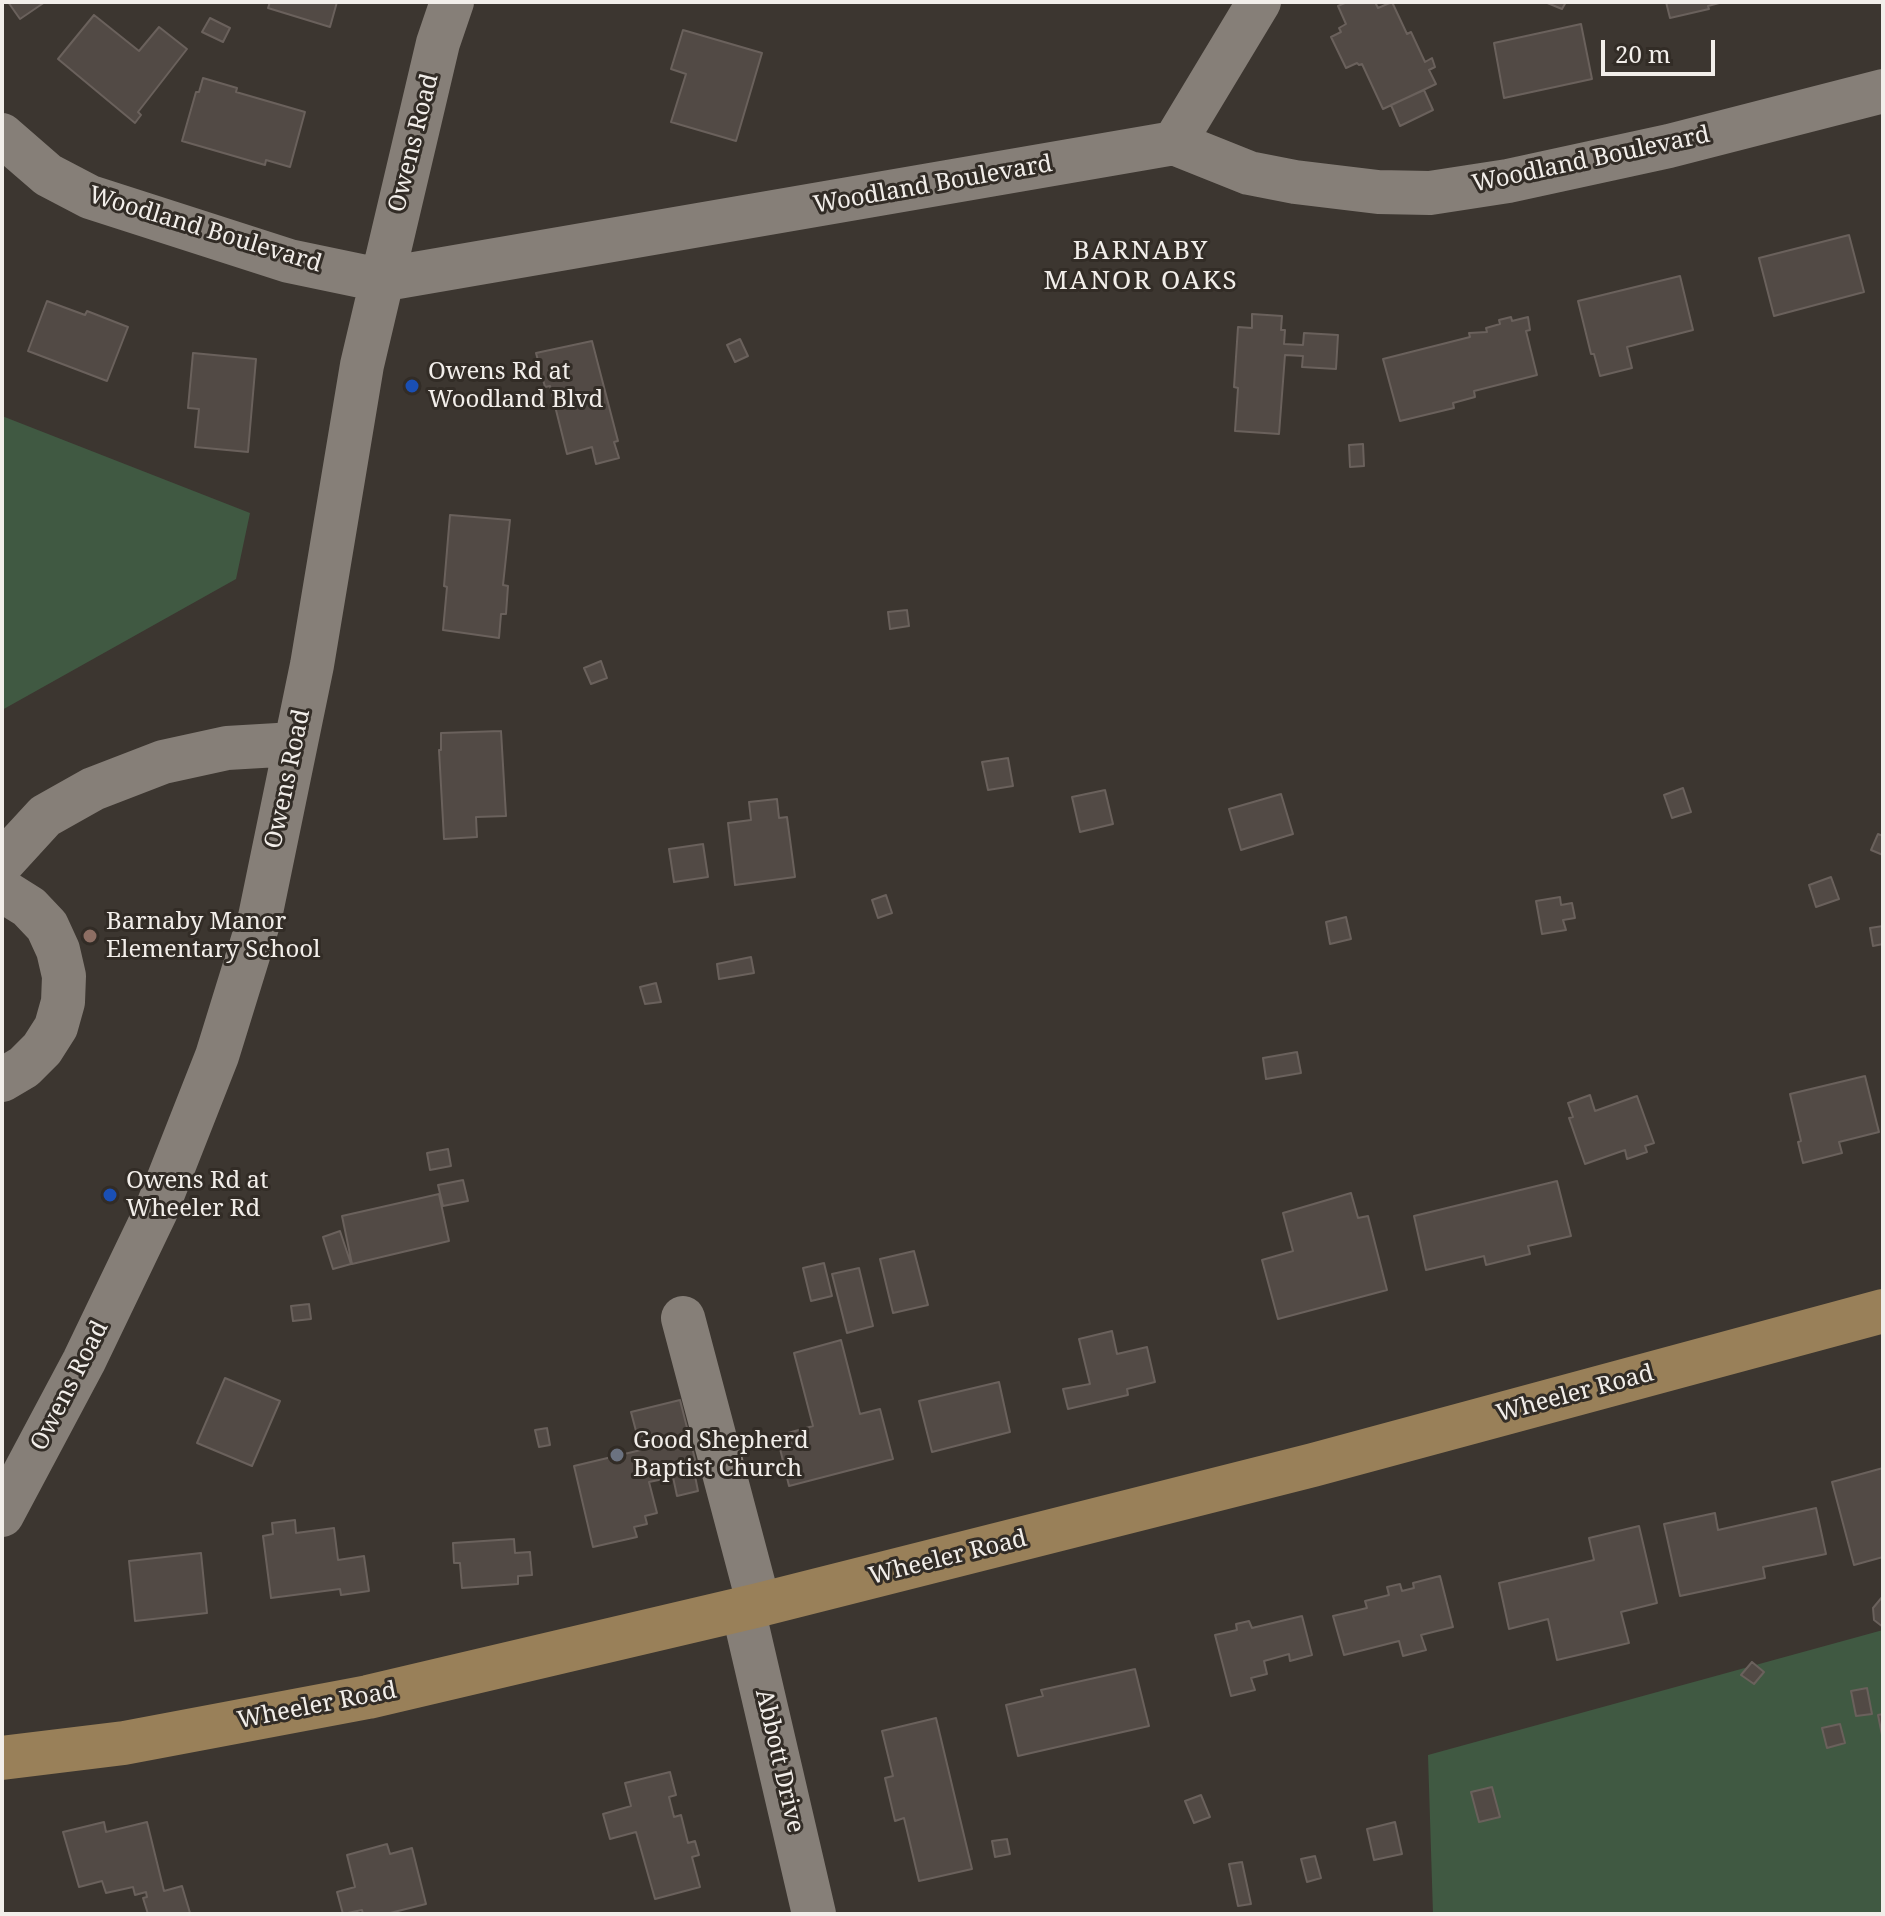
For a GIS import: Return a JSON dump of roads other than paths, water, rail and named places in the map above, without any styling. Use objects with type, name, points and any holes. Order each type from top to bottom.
[{"type":"main road","name":"Wheeler Road","points":[[2,1758],[124,1743],[368,1697],[751,1607],[1313,1465],[1883,1311]]},
{"type":"street","name":"Owens Road","points":[[2,1515],[84,1361],[156,1211],[217,1056],[260,917],[312,665],[362,365],[438,43],[452,2]]},
{"type":"street","points":[[1174,143],[1259,2]]},
{"type":"street","name":"Woodland Boulevard","points":[[2,135],[48,175],[90,197],[289,261],[380,280],[1174,143],[1249,173],[1295,182],[1378,192],[1430,193],[1508,181],[1669,146],[1883,91]]},
{"type":"street","points":[[2,863],[45,816],[93,789],[163,762],[227,748],[295,744]]},
{"type":"street","points":[[2,890],[29,907],[47,926],[58,950],[64,976],[63,1002],[56,1027],[42,1049],[24,1067],[2,1080]]},
{"type":"street","name":"Abbott Drive","points":[[683,1318],[751,1607],[814,1914]]},
{"type":"place","name":"Owens Rd at Woodland Blvd","points":[[412,386]]},
{"type":"place","name":"Barnaby Manor Elementary School","points":[[90,936]]},
{"type":"place","name":"Owens Rd at Wheeler Rd","points":[[110,1195]]},
{"type":"place","name":"Good Shepherd Baptist Church","points":[[617,1455]]},
{"type":"district","name":"BARNABY MANOR OAKS","points":[[1141,267]]}]
